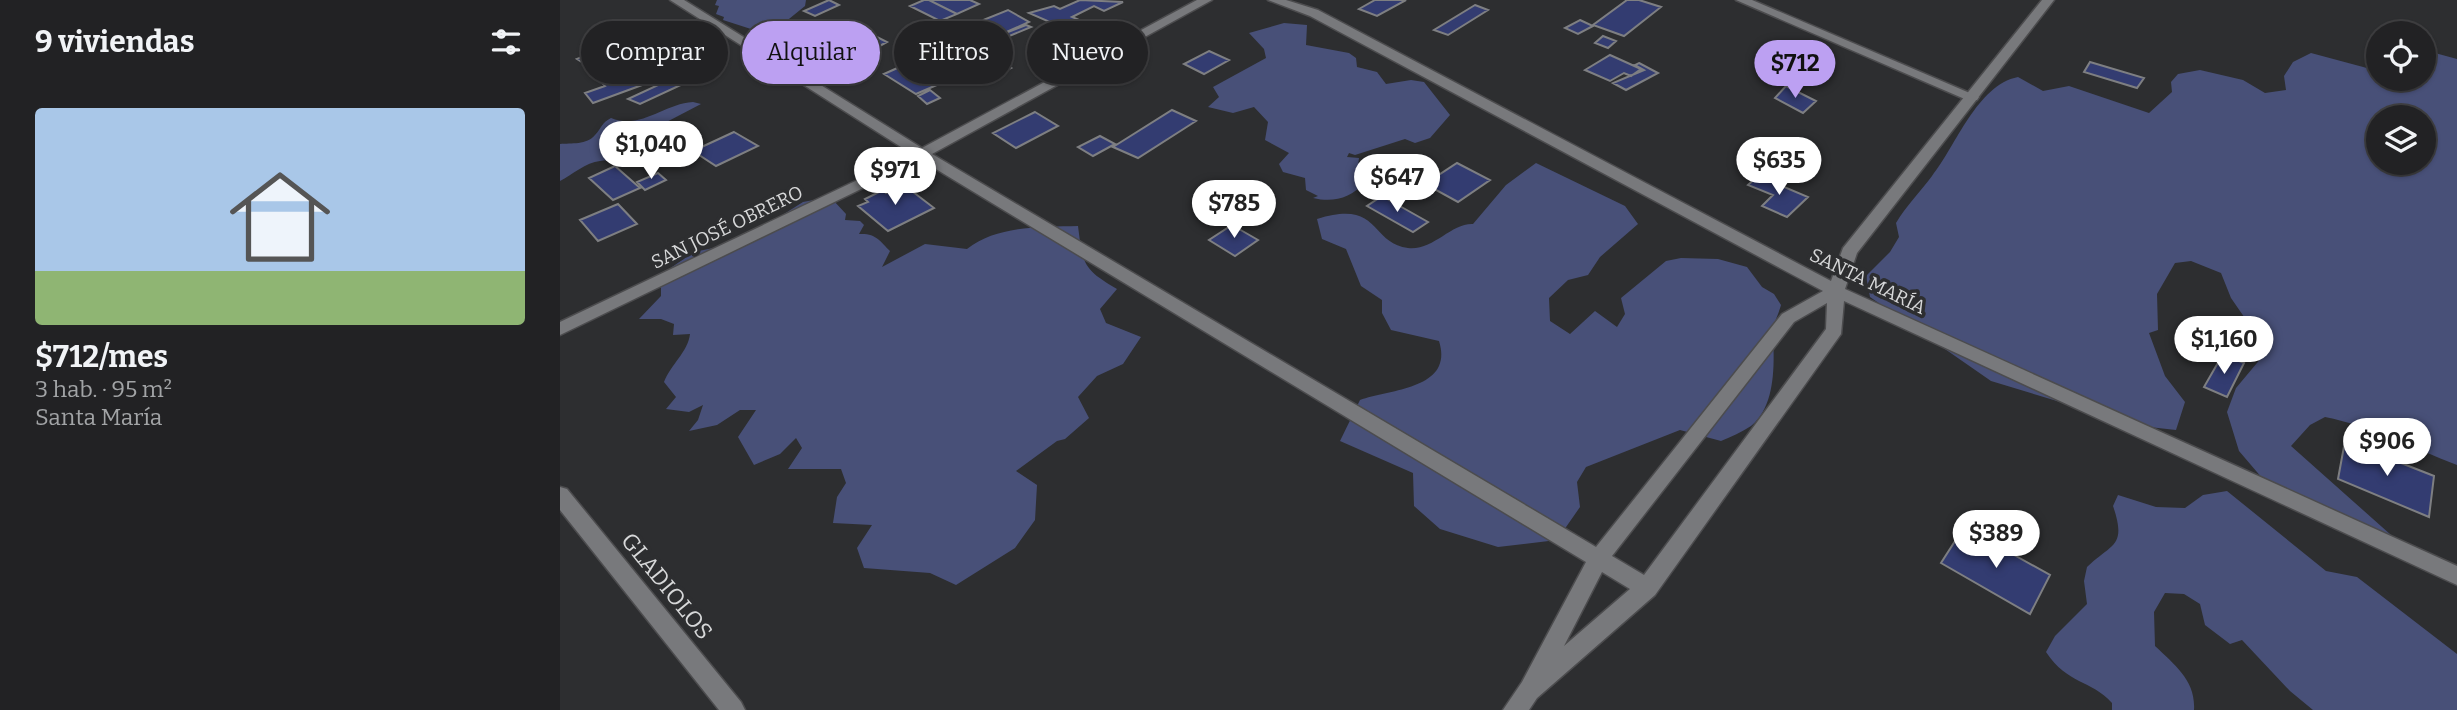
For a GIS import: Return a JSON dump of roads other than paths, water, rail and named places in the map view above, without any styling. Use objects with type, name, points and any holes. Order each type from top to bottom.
[{"type":"street","points":[[676,0],[922,154],[1647,588]]},
{"type":"street","name":"SAN JOSÉ OBRERO","points":[[560,329],[922,154],[1206,0]]},
{"type":"street","name":"SANTA MARÍA","points":[[1274,0],[1314,13],[1836,291],[2457,576]]},
{"type":"street","points":[[1742,0],[1972,97]]},
{"type":"street","points":[[1529,690],[1647,588],[1835,330],[1836,291],[1849,252],[2048,0]]},
{"type":"street","points":[[1515,710],[1529,690],[1598,559],[1788,318],[1836,291]]},
{"type":"street","name":"GLADIOLOS","points":[[560,495],[733,710]]}]
